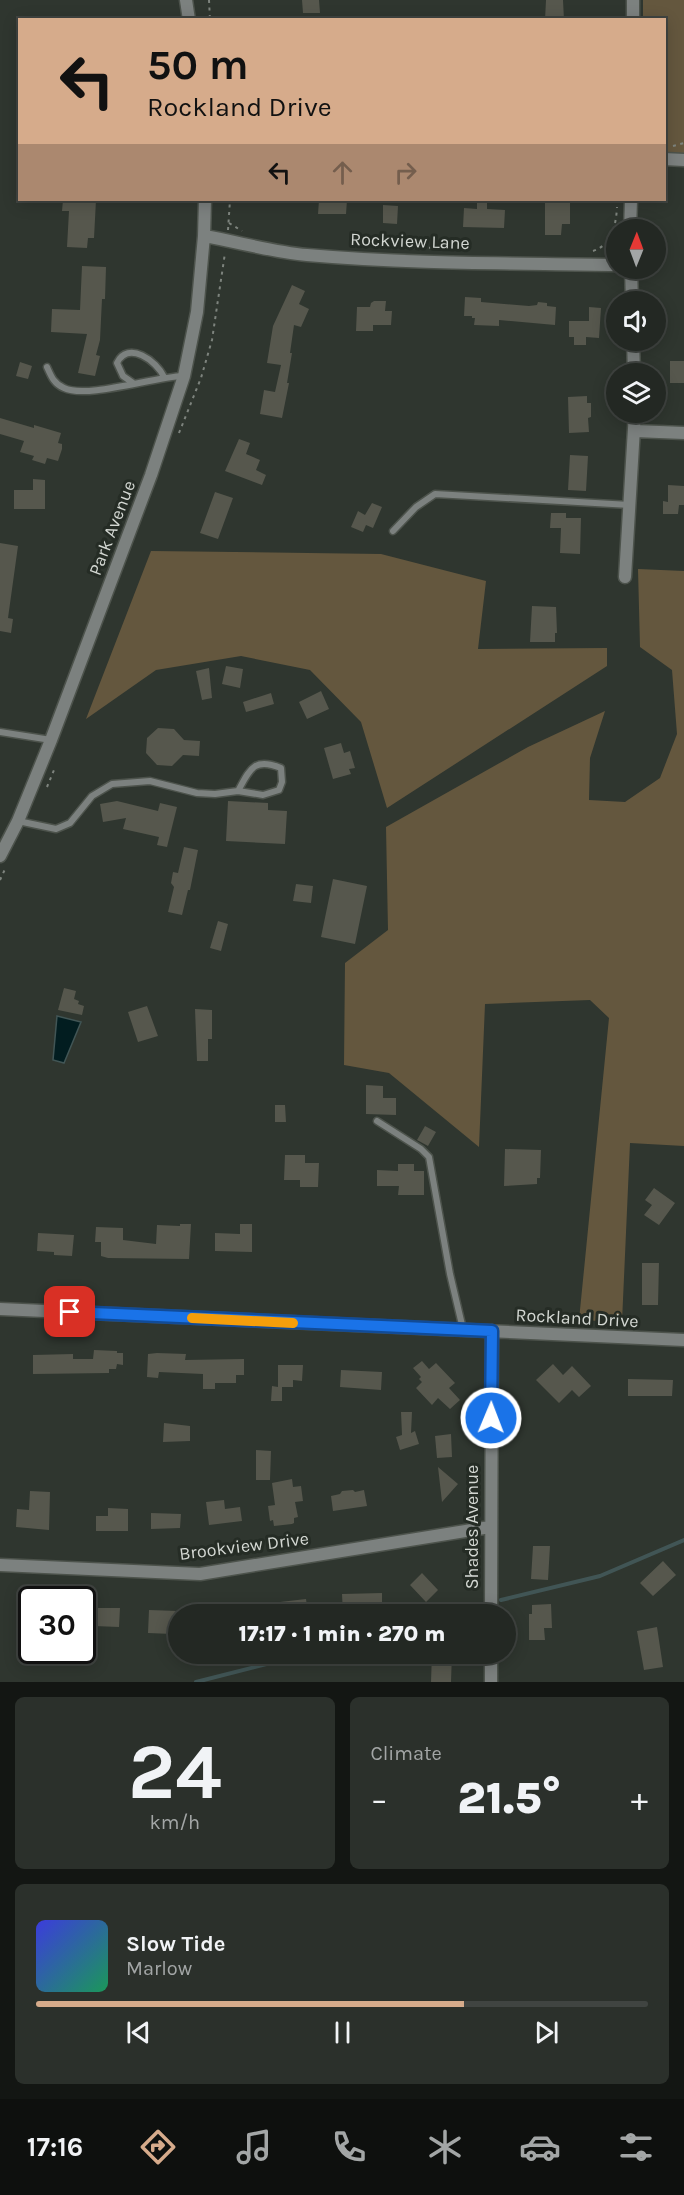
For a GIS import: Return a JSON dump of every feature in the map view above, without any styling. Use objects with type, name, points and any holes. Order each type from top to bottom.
[{"type":"street","points":[[186,0],[189,18]]},
{"type":"street","points":[[633,0],[633,18]]},
{"type":"street","points":[[666,159],[684,160]]},
{"type":"street","name":"Park Avenue","points":[[0,856],[4,840],[18,821],[51,740],[151,475],[184,376],[197,312],[205,201]]},
{"type":"street","points":[[630,219],[631,201]]},
{"type":"street","name":"Rockview Lane","points":[[204,236],[258,248],[306,255],[606,265]]},
{"type":"street","points":[[625,577],[635,423]]},
{"type":"street","points":[[635,430],[684,433]]},
{"type":"street","name":"Rockland Drive","points":[[0,1309],[684,1340]]},
{"type":"street","name":"Shades Avenue","points":[[490,1604],[492,1331]]},
{"type":"street","name":"Brookview Drive","points":[[0,1565],[200,1574],[490,1527]]},
{"type":"street","points":[[491,1664],[491,1682]]},
{"type":"lane","points":[[133,383],[123,376],[117,363],[126,353],[144,356],[154,363],[164,377]]},
{"type":"lane","points":[[47,367],[52,379],[64,388],[81,391],[108,389],[164,377],[184,376]]},
{"type":"lane","points":[[393,531],[416,507],[435,494],[630,505]]},
{"type":"lane","points":[[0,732],[51,740]]},
{"type":"lane","points":[[18,821],[56,829],[70,823],[92,796],[112,784],[150,781],[197,793],[215,794],[238,791],[263,795],[279,790],[282,782],[281,768],[265,763],[256,765],[249,771],[238,791]]},
{"type":"lane","points":[[377,1121],[426,1152],[429,1157],[450,1274],[463,1330]]},
{"type":"path","points":[[208,0],[210,18]]},
{"type":"path","points":[[592,251],[600,249],[612,236],[618,201]]},
{"type":"path","points":[[229,223],[246,234]]},
{"type":"path","points":[[362,246],[445,249]]},
{"type":"shaded area","points":[[643,0],[684,0],[684,154],[666,153],[666,18],[643,18]]},
{"type":"shaded area","points":[[151,551],[381,554],[486,581],[478,649],[607,648],[607,666],[387,808],[361,722],[310,670],[241,656],[156,670],[86,719]]},
{"type":"shaded area","points":[[638,569],[684,571],[684,1146],[630,1143],[622,1322],[579,1320],[609,1018],[590,1000],[485,1004],[479,1147],[389,1073],[344,1065],[345,963],[388,930],[386,827],[528,747],[605,711],[590,758],[589,800],[625,802],[660,778],[677,734],[672,670],[640,647]]},
{"type":"water","points":[[57,1016],[81,1022],[64,1063],[53,1060]]},
{"type":"building","points":[[302,0],[319,0],[320,13],[303,13]]},
{"type":"building","points":[[546,0],[563,0],[564,18],[545,18]]},
{"type":"building","points":[[63,201],[96,201],[94,238],[88,238],[87,248],[67,247],[69,211],[62,211]]},
{"type":"building","points":[[319,201],[347,201],[346,214],[318,214]]},
{"type":"building","points":[[477,201],[487,201],[487,209],[505,210],[504,228],[463,227],[464,208],[477,209]]},
{"type":"building","points":[[545,201],[570,201],[570,224],[562,224],[561,235],[545,235]]},
{"type":"building","points":[[383,205],[398,206],[397,224],[383,223]]},
{"type":"building","points":[[82,266],[106,267],[105,299],[102,299],[100,340],[96,355],[100,356],[95,376],[78,373],[87,334],[51,332],[52,309],[80,310]]},
{"type":"building","points":[[292,285],[305,291],[299,304],[309,309],[301,327],[294,325],[287,383],[289,383],[282,418],[260,414],[264,390],[275,392],[281,365],[267,363],[273,326]]},
{"type":"building","points":[[465,297],[481,298],[481,302],[529,306],[537,305],[538,302],[547,303],[547,306],[556,307],[555,325],[499,320],[499,326],[474,325],[475,318],[464,316]]},
{"type":"building","points":[[374,301],[386,301],[385,311],[392,311],[391,325],[373,325],[373,331],[356,331],[357,307],[370,307]]},
{"type":"building","points":[[589,307],[601,308],[599,338],[586,337],[586,345],[574,345],[574,337],[569,337],[569,321],[589,321]]},
{"type":"building","points":[[670,361],[684,361],[684,383],[670,383]]},
{"type":"building","points":[[20,362],[32,366],[28,379],[16,376]]},
{"type":"building","points":[[587,396],[587,403],[591,403],[591,417],[588,418],[589,432],[569,433],[568,397]]},
{"type":"building","points":[[0,418],[61,433],[58,443],[62,444],[62,449],[58,461],[47,458],[45,464],[32,460],[34,456],[20,452],[24,441],[0,434]]},
{"type":"building","points":[[239,439],[250,443],[246,454],[260,460],[256,470],[266,475],[262,485],[225,471]]},
{"type":"building","points":[[570,455],[588,456],[586,491],[568,490]]},
{"type":"building","points":[[33,479],[45,480],[45,509],[14,509],[14,490],[33,490]]},
{"type":"building","points":[[668,485],[684,486],[684,505],[679,505],[678,514],[663,514],[663,501],[668,502]]},
{"type":"building","points":[[215,492],[233,498],[218,539],[200,533]]},
{"type":"building","points":[[372,503],[382,507],[373,528],[366,525],[363,532],[351,527],[358,511],[365,515]]},
{"type":"building","points":[[551,513],[566,513],[566,518],[581,518],[580,554],[560,553],[561,528],[550,528]]},
{"type":"building","points":[[0,543],[18,546],[8,618],[13,619],[11,633],[0,631]]},
{"type":"building","points":[[532,606],[556,607],[555,642],[530,642]]},
{"type":"building","points":[[226,666],[243,669],[240,688],[222,684]]},
{"type":"building","points":[[209,668],[212,698],[202,700],[196,671]]},
{"type":"building","points":[[321,691],[329,709],[307,719],[299,702]]},
{"type":"building","points":[[271,693],[274,704],[246,712],[243,702]]},
{"type":"building","points":[[158,728],[174,729],[184,740],[200,741],[199,756],[183,755],[172,766],[157,765],[146,753],[147,738]]},
{"type":"building","points":[[341,743],[344,753],[350,751],[355,768],[349,769],[351,774],[333,779],[324,748]]},
{"type":"building","points":[[117,801],[158,811],[160,803],[177,807],[167,847],[157,845],[159,837],[123,829],[126,818],[103,822],[100,804]]},
{"type":"building","points":[[228,801],[268,803],[268,810],[287,811],[285,844],[226,841]]},
{"type":"building","points":[[184,847],[198,850],[182,915],[168,912],[174,887],[171,883],[173,872],[178,873]]},
{"type":"building","points":[[333,879],[367,886],[355,944],[321,937]]},
{"type":"building","points":[[296,884],[313,886],[311,903],[293,901]]},
{"type":"building","points":[[218,921],[228,924],[221,951],[210,948]]},
{"type":"building","points":[[64,988],[76,991],[74,999],[79,1001],[78,1004],[84,1006],[82,1015],[58,1010]]},
{"type":"building","points":[[147,1006],[158,1036],[138,1042],[128,1012]]},
{"type":"building","points":[[195,1009],[212,1010],[212,1039],[208,1039],[208,1061],[197,1061]]},
{"type":"building","points":[[366,1085],[383,1086],[383,1098],[396,1098],[396,1115],[366,1114]]},
{"type":"building","points":[[275,1105],[285,1105],[286,1122],[275,1122]]},
{"type":"building","points":[[425,1126],[436,1132],[428,1146],[417,1140]]},
{"type":"building","points":[[505,1149],[541,1150],[540,1178],[537,1178],[537,1184],[504,1186]]},
{"type":"building","points":[[285,1155],[305,1155],[305,1163],[319,1163],[318,1187],[300,1187],[300,1180],[284,1180]]},
{"type":"building","points":[[398,1164],[414,1164],[414,1171],[424,1171],[424,1195],[398,1195],[399,1186],[377,1186],[377,1170],[398,1171]]},
{"type":"building","points":[[654,1188],[675,1203],[659,1225],[644,1215],[652,1205],[645,1200]]},
{"type":"building","points":[[180,1224],[191,1224],[189,1259],[108,1258],[101,1256],[101,1242],[95,1242],[96,1227],[123,1228],[123,1240],[156,1244],[157,1225],[180,1226]]},
{"type":"building","points":[[240,1224],[252,1224],[252,1252],[215,1251],[215,1233],[240,1234]]},
{"type":"building","points":[[38,1233],[74,1235],[72,1256],[37,1251]]},
{"type":"building","points":[[642,1263],[659,1263],[658,1305],[642,1305]]},
{"type":"building","points":[[94,1350],[123,1353],[123,1365],[117,1364],[116,1369],[109,1369],[109,1373],[33,1374],[33,1355],[73,1354],[73,1359],[93,1359]]},
{"type":"building","points":[[148,1354],[186,1354],[185,1360],[244,1359],[244,1375],[236,1375],[236,1383],[215,1383],[215,1389],[203,1389],[203,1374],[159,1372],[158,1378],[147,1377]]},
{"type":"building","points":[[422,1361],[429,1369],[436,1363],[455,1383],[449,1388],[460,1400],[450,1409],[438,1398],[432,1405],[416,1388],[422,1382],[419,1379],[421,1377],[413,1368]]},
{"type":"building","points":[[553,1364],[563,1375],[572,1366],[591,1386],[579,1397],[572,1390],[559,1403],[536,1380]]},
{"type":"building","points":[[278,1365],[303,1365],[302,1381],[293,1380],[293,1387],[282,1387],[282,1401],[271,1401],[272,1386],[278,1387]]},
{"type":"building","points":[[341,1370],[382,1372],[381,1390],[340,1387]]},
{"type":"building","points":[[628,1379],[673,1380],[672,1396],[628,1396]]},
{"type":"building","points":[[401,1412],[412,1412],[411,1433],[415,1431],[419,1444],[400,1450],[396,1437],[402,1435]]},
{"type":"building","points":[[164,1423],[190,1426],[190,1441],[163,1442]]},
{"type":"building","points":[[451,1434],[452,1457],[437,1458],[435,1436]]},
{"type":"building","points":[[256,1450],[271,1451],[270,1480],[256,1480]]},
{"type":"building","points":[[438,1467],[458,1484],[442,1502]]},
{"type":"building","points":[[292,1479],[293,1487],[301,1486],[303,1501],[295,1502],[298,1517],[294,1518],[292,1524],[274,1526],[273,1520],[270,1521],[268,1506],[275,1505],[272,1483]]},
{"type":"building","points":[[353,1490],[355,1492],[364,1490],[367,1506],[333,1511],[331,1496],[340,1494],[342,1491]]},
{"type":"building","points":[[30,1491],[50,1492],[49,1530],[16,1527],[17,1509],[29,1510]]},
{"type":"building","points":[[224,1500],[225,1509],[240,1507],[242,1521],[209,1525],[206,1502]]},
{"type":"building","points":[[108,1508],[128,1509],[128,1531],[96,1531],[96,1516],[108,1516]]},
{"type":"building","points":[[151,1513],[181,1514],[180,1528],[151,1529]]},
{"type":"building","points":[[533,1546],[550,1546],[548,1580],[531,1579]]},
{"type":"building","points":[[663,1561],[676,1575],[653,1596],[640,1583]]},
{"type":"building","points":[[422,1573],[438,1590],[426,1602],[410,1585]]},
{"type":"building","points":[[382,1593],[382,1604],[342,1604],[342,1594]]},
{"type":"building","points":[[306,1599],[307,1604],[280,1604],[280,1602]]},
{"type":"building","points":[[551,1604],[552,1628],[544,1628],[545,1640],[529,1640],[529,1614],[532,1614],[532,1605]]},
{"type":"building","points":[[96,1608],[120,1608],[119,1627],[96,1626]]},
{"type":"building","points":[[149,1610],[168,1611],[168,1634],[148,1633]]},
{"type":"building","points":[[657,1627],[663,1667],[644,1670],[637,1631]]},
{"type":"building","points":[[432,1664],[452,1664],[451,1682],[431,1682]]},
{"type":"waterway","points":[[501,1600],[600,1576],[684,1540]]},
{"type":"waterway","points":[[196,1682],[267,1664]]},
{"type":"slow traffic","points":[[192,1318],[293,1323]]},
{"type":"route","points":[[70,1312],[492,1331],[491,1418]]}]
